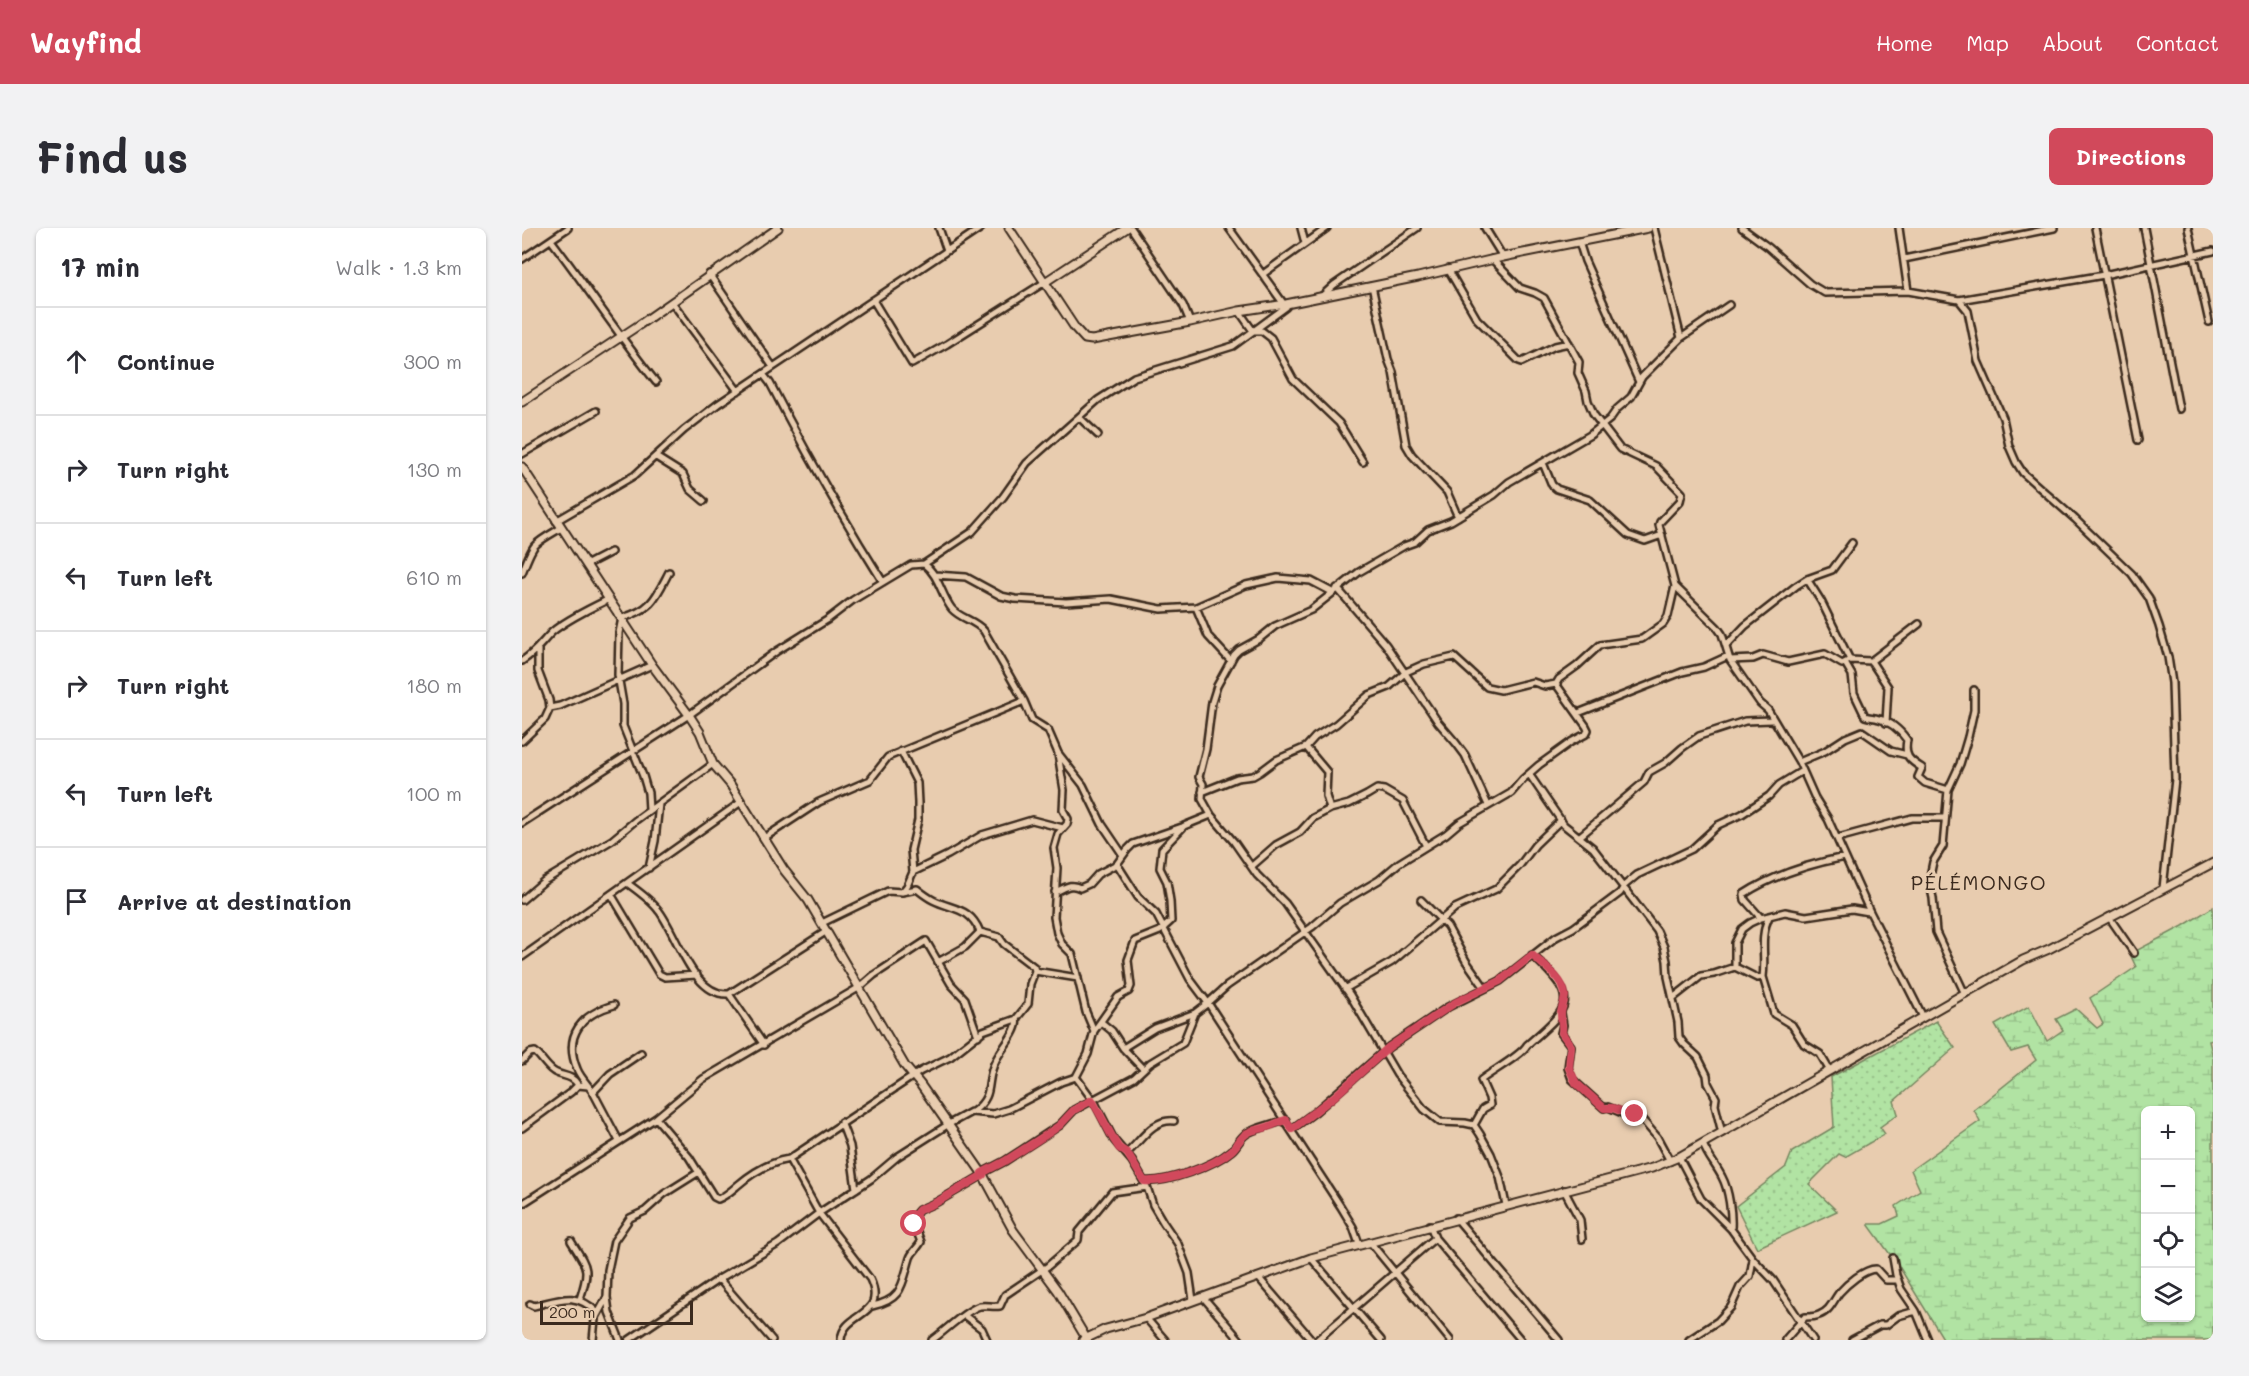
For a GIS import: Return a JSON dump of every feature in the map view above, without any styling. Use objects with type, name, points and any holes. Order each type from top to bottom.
[{"type":"street","points":[[522,259],[568,228]]},
{"type":"street","points":[[522,402],[778,228]]},
{"type":"street","points":[[939,228],[947,251]]},
{"type":"street","points":[[556,521],[619,486],[656,457],[684,430],[738,391],[981,228]]},
{"type":"street","points":[[1009,228],[1075,328],[1085,339],[1092,340],[1286,304],[1503,256],[1648,228]]},
{"type":"street","points":[[873,300],[912,364],[1129,228],[1183,305],[1190,322]]},
{"type":"street","points":[[1229,228],[1286,304]]},
{"type":"street","points":[[1301,228],[1305,243]]},
{"type":"street","points":[[1263,274],[1327,228]]},
{"type":"street","points":[[1322,296],[1334,285],[1417,228]]},
{"type":"street","points":[[1485,228],[1503,256]]},
{"type":"street","points":[[1654,228],[1682,338]]},
{"type":"street","points":[[1742,228],[1768,247],[1810,284],[1825,293],[1908,291],[1959,300],[2104,275],[2213,251]]},
{"type":"street","points":[[1899,228],[1908,291]]},
{"type":"street","points":[[1904,259],[2054,228]]},
{"type":"street","points":[[2095,228],[2138,440]]},
{"type":"street","points":[[2144,228],[2179,409]]},
{"type":"street","points":[[2188,228],[2209,322]]},
{"type":"street","points":[[551,240],[595,297],[620,337],[656,382]]},
{"type":"street","points":[[1579,242],[1585,261],[1639,382]]},
{"type":"street","points":[[1202,792],[1237,778],[1252,776],[1276,760],[1306,747],[1315,737],[1336,723],[1369,695],[1389,687],[1406,672],[1424,664],[1454,657],[1487,687],[1501,690],[1533,682],[1545,686],[1556,684],[1600,645],[1642,639],[1663,624],[1668,616],[1675,586],[1660,522],[1680,501],[1682,493],[1656,466],[1620,449],[1594,415],[1578,373],[1579,362],[1544,298],[1520,288],[1492,259]]},
{"type":"street","points":[[1448,269],[1477,319],[1519,362],[1528,360],[1555,346],[1569,343]]},
{"type":"street","points":[[709,274],[773,367]]},
{"type":"street","points":[[1372,286],[1393,372],[1406,445],[1448,492],[1458,517]]},
{"type":"street","points":[[1959,300],[1968,311],[1978,361],[2003,418],[2009,446],[2016,462],[2023,473],[2075,519],[2142,585],[2159,626],[2168,657],[2172,683],[2175,779],[2163,888]]},
{"type":"street","points":[[672,302],[738,391]]},
{"type":"street","points":[[522,823],[689,715],[777,651],[883,582],[911,565],[924,564],[972,532],[1003,497],[1026,463],[1056,435],[1080,418],[1090,406],[1134,377],[1225,348],[1245,338],[1280,312],[1286,304]]},
{"type":"street","points":[[1506,1205],[1500,1177],[1491,1154],[1474,1125],[1434,1120],[1397,1075],[1345,988],[1285,903],[1257,875],[1211,815],[1202,799],[1203,784],[1199,777],[1206,749],[1212,702],[1217,686],[1239,650],[1259,639],[1275,626],[1311,610],[1359,572],[1415,542],[1428,530],[1458,517],[1494,495],[1509,482],[1590,435],[1631,397],[1639,382],[1682,338],[1729,305]]},
{"type":"street","points":[[1239,311],[1253,331]]},
{"type":"street","points":[[1253,331],[1262,331],[1271,338],[1293,380],[1339,423],[1363,462]]},
{"type":"street","points":[[763,374],[814,462],[827,492],[883,582]]},
{"type":"street","points":[[522,454],[596,411]]},
{"type":"street","points":[[1080,418],[1098,435]]},
{"type":"street","points":[[656,457],[683,474],[690,489],[704,501]]},
{"type":"street","points":[[1543,463],[1552,485],[1557,489],[1590,500],[1628,536],[1645,541],[1662,535]]},
{"type":"street","points":[[522,467],[652,664],[700,732],[713,764],[729,784],[822,923],[905,1066],[949,1124],[982,1174],[1013,1230],[1058,1291],[1084,1339],[1095,1337],[1311,1258],[1670,1161],[2023,960],[2213,862]]},
{"type":"street","points":[[522,484],[529,477]]},
{"type":"street","points":[[522,573],[533,545],[561,528]]},
{"type":"street","points":[[1726,646],[1745,626],[1808,579],[1832,570],[1852,543]]},
{"type":"street","points":[[586,565],[610,552]]},
{"type":"street","points":[[924,564],[934,575],[953,610],[979,625],[984,631],[1024,701],[1032,720],[1047,730],[1058,753],[1083,785],[1102,824],[1123,855]]},
{"type":"street","points":[[622,618],[639,613],[653,602],[669,572]]},
{"type":"street","points":[[934,575],[966,577],[1001,596],[1016,599],[1066,602],[1111,599],[1161,609],[1196,607],[1246,585],[1278,578],[1311,581],[1335,590],[1373,629],[1406,672],[1433,714],[1465,755],[1488,805]]},
{"type":"street","points":[[1808,579],[1821,601],[1848,662],[1854,693],[1865,716],[1882,720],[1899,729],[1906,740],[1905,752],[1909,760],[1922,768],[1918,777],[1925,783],[1948,790]]},
{"type":"street","points":[[1675,586],[1717,627],[1729,658],[1760,703],[1768,710],[1799,762],[1838,838],[1870,912],[1923,1017]]},
{"type":"street","points":[[522,661],[538,650],[550,634],[565,623],[609,599]]},
{"type":"street","points":[[1196,607],[1208,636],[1231,661]]},
{"type":"street","points":[[622,618],[619,633],[618,682],[623,704],[622,726],[643,776],[650,810]]},
{"type":"street","points":[[1578,714],[1682,672],[1729,658],[1753,658],[1763,655],[1788,662],[1825,654],[1842,664],[1871,661],[1919,624]]},
{"type":"street","points":[[522,741],[545,719],[550,708],[538,671],[538,650]]},
{"type":"street","points":[[1871,661],[1888,687],[1886,723]]},
{"type":"street","points":[[550,708],[561,706],[586,693],[618,682],[652,664]]},
{"type":"street","points":[[1123,1048],[1161,1025],[1195,1012],[1340,903],[1379,880],[1399,863],[1446,834],[1459,823],[1511,794],[1529,774],[1587,732],[1586,726],[1556,684]]},
{"type":"street","points":[[1965,994],[1936,932],[1933,898],[1929,887],[1933,862],[1943,846],[1948,790],[1960,764],[1972,722],[1974,690]]},
{"type":"street","points":[[764,838],[825,798],[870,780],[888,757],[1024,701]]},
{"type":"street","points":[[1579,837],[1644,782],[1648,772],[1665,763],[1691,741],[1745,721],[1772,720]]},
{"type":"street","points":[[1799,762],[1862,731],[1891,751],[1907,755]]},
{"type":"street","points":[[1306,747],[1327,772],[1326,796],[1330,809]]},
{"type":"street","points":[[901,752],[918,790],[918,820],[911,850],[913,872],[907,886],[902,891]]},
{"type":"street","points":[[1058,753],[1064,790],[1063,810],[1068,819],[1067,824],[1058,834],[1054,848],[1057,868],[1053,909],[1057,933],[1062,944],[1072,954],[1086,1012],[1094,1031]]},
{"type":"street","points":[[522,900],[544,881],[612,840],[713,764]]},
{"type":"street","points":[[1292,1129],[1328,1102],[1384,1050],[1448,1007],[1500,981],[1556,937],[1573,928],[1620,893],[1637,875],[1692,849],[1718,825],[1742,814],[1770,796],[1779,785],[1802,771]]},
{"type":"street","points":[[1529,774],[1569,831],[1593,848],[1650,919],[1664,947],[1679,1037],[1698,1057],[1707,1075],[1708,1083],[1716,1098],[1715,1105],[1722,1133]]},
{"type":"street","points":[[1252,866],[1276,845],[1300,832],[1310,820],[1330,809],[1349,804],[1377,789],[1403,801],[1426,846]]},
{"type":"street","points":[[522,957],[741,802]]},
{"type":"street","points":[[650,868],[659,804]]},
{"type":"street","points":[[1055,892],[1068,886],[1080,888],[1089,884],[1098,874],[1117,864],[1133,844],[1211,815]]},
{"type":"street","points":[[1838,838],[1912,818],[1945,818]]},
{"type":"street","points":[[913,872],[982,835],[1032,820],[1063,828]]},
{"type":"street","points":[[1345,988],[1392,962],[1455,908],[1496,890],[1535,845],[1561,820]]},
{"type":"street","points":[[971,1112],[1000,1113],[1061,1082],[1076,1077],[1088,1054],[1094,1031],[1118,997],[1129,991],[1131,986],[1128,960],[1135,941],[1155,934],[1171,921],[1172,908],[1167,882],[1160,868],[1161,856],[1162,849],[1184,826]]},
{"type":"street","points":[[1761,918],[1745,900],[1744,894],[1762,882],[1800,867],[1845,857]]},
{"type":"street","points":[[1117,864],[1138,897],[1150,906],[1165,927],[1190,979],[1292,1129],[1353,1227],[1359,1244]]},
{"type":"street","points":[[627,883],[659,910],[687,964],[717,993],[729,994],[827,931]]},
{"type":"street","points":[[822,923],[888,891],[916,889],[934,901],[953,906],[976,922],[980,932]]},
{"type":"street","points":[[611,894],[660,974],[665,977],[697,975]]},
{"type":"street","points":[[1421,900],[1453,935],[1466,961],[1485,988]]},
{"type":"street","points":[[1736,967],[1735,943],[1742,929],[1750,922],[1785,912],[1806,916],[1852,909],[1870,912]]},
{"type":"street","points":[[1769,917],[1765,925],[1762,950],[1763,977],[1774,1014],[1792,1025],[1804,1044],[1820,1054],[1830,1071]]},
{"type":"street","points":[[2109,917],[2134,953]]},
{"type":"street","points":[[938,962],[965,947],[980,932]]},
{"type":"street","points":[[656,1118],[699,1172],[714,1197],[718,1199],[725,1197],[744,1180],[777,1161],[789,1159],[841,1122],[930,1065],[950,1057],[983,1031],[1016,1019],[1028,1004],[1034,967],[999,938],[980,932]]},
{"type":"street","points":[[522,1204],[656,1118],[696,1084],[860,987],[874,975],[926,941],[951,984],[965,999],[978,1036]]},
{"type":"street","points":[[1532,955],[1553,974],[1563,988],[1565,996],[1561,1013],[1562,1033],[1571,1046],[1569,1068],[1572,1079],[1604,1108],[1608,1107],[1622,1113],[1639,1116],[1657,1137],[1670,1161]]},
{"type":"street","points":[[1673,998],[1701,975],[1714,974],[1736,967],[1757,978],[1763,977]]},
{"type":"street","points":[[1035,971],[1078,978]]},
{"type":"street","points":[[729,994],[764,1045]]},
{"type":"street","points":[[614,1005],[590,1014],[578,1028],[573,1056],[578,1071],[593,1092],[619,1141]]},
{"type":"street","points":[[841,1340],[841,1334],[846,1328],[872,1306],[890,1300],[898,1294],[911,1257],[921,1242],[913,1217],[919,1210],[937,1202],[1005,1161],[1060,1125],[1074,1110],[1134,1078],[1143,1069],[1183,1043],[1195,1012]]},
{"type":"street","points":[[1474,1125],[1483,1109],[1490,1105],[1481,1080],[1501,1064],[1523,1051],[1561,1013]]},
{"type":"street","points":[[629,1340],[719,1279],[778,1244],[897,1157],[971,1112],[986,1100],[991,1071],[1018,1025],[1016,1019]]},
{"type":"street","points":[[1101,1022],[1112,1031],[1123,1048],[1143,1069]]},
{"type":"street","points":[[522,1060],[530,1053],[535,1053],[554,1072],[568,1075],[576,1080],[578,1085]]},
{"type":"street","points":[[593,1092],[610,1074],[640,1053]]},
{"type":"street","points":[[1076,1077],[1119,1148],[1127,1153],[1144,1181],[1153,1205],[1185,1256],[1193,1300]]},
{"type":"street","points":[[522,1128],[578,1085],[589,1087]]},
{"type":"street","points":[[1127,1153],[1155,1125],[1166,1120],[1174,1121]]},
{"type":"street","points":[[1144,1181],[1167,1179],[1196,1170],[1230,1151],[1245,1134],[1286,1120]]},
{"type":"street","points":[[841,1122],[850,1146],[856,1189]]},
{"type":"street","points":[[1703,1144],[1707,1156],[1724,1180],[1730,1205],[1731,1229]]},
{"type":"street","points":[[1679,1157],[1701,1199],[1731,1229],[1753,1259],[1773,1280],[1813,1340]]},
{"type":"street","points":[[789,1159],[819,1213],[870,1279],[875,1297],[872,1306]]},
{"type":"street","points":[[620,1340],[609,1312],[607,1297],[607,1281],[613,1245],[630,1218],[645,1211],[676,1186],[699,1172]]},
{"type":"street","points":[[932,1340],[982,1306],[992,1308],[1000,1306],[1005,1295],[1048,1266],[1078,1240],[1079,1232],[1112,1192],[1147,1187]]},
{"type":"street","points":[[1564,1190],[1580,1220],[1582,1239]]},
{"type":"street","points":[[1456,1218],[1559,1340]]},
{"type":"street","points":[[1430,1226],[1435,1238],[1521,1340]]},
{"type":"street","points":[[1317,1340],[1435,1238]]},
{"type":"street","points":[[571,1240],[588,1273],[580,1299]]},
{"type":"street","points":[[1370,1242],[1450,1340]]},
{"type":"street","points":[[1893,1257],[1898,1280],[1905,1296],[1916,1311],[1928,1340]]},
{"type":"street","points":[[1311,1258],[1381,1340]]},
{"type":"street","points":[[1689,1340],[1718,1321],[1731,1307],[1740,1287],[1750,1276],[1753,1259]]},
{"type":"street","points":[[1785,1340],[1805,1317],[1819,1315],[1830,1307],[1839,1293],[1871,1269],[1876,1269],[1886,1280],[1898,1280]]},
{"type":"street","points":[[1258,1277],[1312,1340]]},
{"type":"street","points":[[719,1279],[772,1340]]},
{"type":"street","points":[[593,1340],[595,1318],[607,1297]]},
{"type":"street","points":[[1203,1297],[1240,1340]]},
{"type":"street","points":[[530,1304],[534,1306],[558,1299],[580,1299],[598,1313]]},
{"type":"street","points":[[1852,1340],[1880,1325],[1886,1325],[1898,1317],[1916,1311]]},
{"type":"street","points":[[965,1316],[982,1329],[987,1340]]},
{"type":"street","points":[[1146,1318],[1164,1340]]},
{"type":"green space","points":[[2213,907],[2213,1040],[2209,1041],[2213,1057],[2213,1340],[1944,1340],[1900,1268],[1868,1224],[1882,1224],[1899,1216],[1896,1206],[1920,1190],[1911,1170],[1980,1121],[1974,1110],[2036,1060],[2028,1047],[2011,1052],[1995,1025],[2029,1006],[2047,1041],[2063,1030],[2056,1019],[2076,1009],[2097,1028],[2103,1024],[2090,998],[2136,967],[2130,954]]},
{"type":"green space","points":[[1936,1021],[1955,1048],[1894,1101],[1898,1114],[1880,1127],[1885,1134],[1845,1157],[1839,1154],[1809,1184],[1837,1211],[1757,1248],[1736,1206],[1786,1167],[1792,1152],[1834,1127],[1831,1077]]},
{"type":"district","name":"PÉLÉMONGO","points":[[1979,883]]},
{"type":"route","points":[[914,1224],[913,1217],[919,1210],[983,1175],[982,1173],[1049,1133],[1074,1110],[1092,1100],[1119,1148],[1127,1153],[1144,1181],[1154,1182],[1196,1170],[1230,1151],[1245,1134],[1253,1130],[1286,1120],[1292,1129],[1335,1096],[1389,1047],[1456,1002],[1469,998],[1500,981],[1532,955],[1553,974],[1563,988],[1565,996],[1561,1013],[1562,1033],[1571,1046],[1569,1068],[1572,1079],[1604,1108],[1635,1114]]}]
